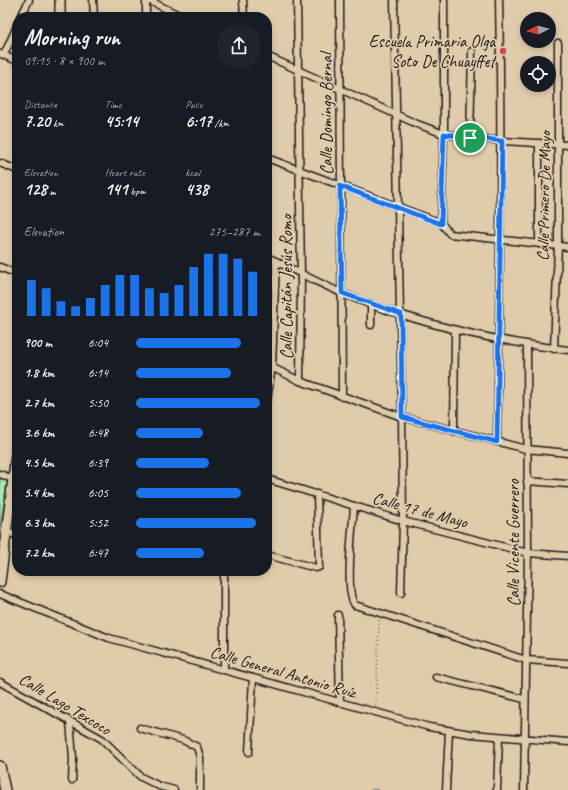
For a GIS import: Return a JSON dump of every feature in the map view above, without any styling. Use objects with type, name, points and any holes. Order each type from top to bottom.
[{"type":"main road","points":[[60,0],[60,12]]},
{"type":"main road","points":[[0,582],[12,499]]},
{"type":"main road","points":[[0,766],[5,790]]},
{"type":"street","points":[[23,12],[29,0]]},
{"type":"street","points":[[93,0],[94,12]]},
{"type":"street","points":[[146,12],[147,0],[167,12]]},
{"type":"street","points":[[243,0],[244,12]]},
{"type":"street","name":"Calle Capitán Jesús Romo","points":[[297,0],[301,274],[300,381]]},
{"type":"street","name":"Calle Domingo Bernal","points":[[340,0],[342,397]]},
{"type":"street","points":[[394,0],[397,208],[401,314],[403,521],[401,593]]},
{"type":"street","points":[[441,224],[444,134],[444,0]]},
{"type":"street","points":[[497,442],[502,141],[499,0]]},
{"type":"street","points":[[12,35],[2,54],[12,59]]},
{"type":"street","name":"Calle Primero De Mayo","points":[[554,349],[558,246],[558,43]]},
{"type":"street","points":[[470,138],[472,51]]},
{"type":"street","points":[[272,58],[444,134],[502,141],[568,145]]},
{"type":"street","points":[[539,143],[539,244]]},
{"type":"street","points":[[272,160],[441,224],[450,234],[501,241],[568,247]]},
{"type":"street","points":[[0,163],[12,168]]},
{"type":"street","points":[[272,259],[342,293],[401,314],[499,341],[527,346],[568,350]]},
{"type":"street","points":[[272,331],[276,261]]},
{"type":"street","points":[[0,267],[12,272]]},
{"type":"street","points":[[371,304],[371,325]]},
{"type":"street","points":[[454,431],[455,330]]},
{"type":"street","name":"Calle Vicente Guerrero","points":[[524,790],[524,699],[528,553],[526,481],[527,346]]},
{"type":"street","points":[[272,367],[300,381],[402,417],[526,449],[568,453]]},
{"type":"street","points":[[0,474],[12,479]]},
{"type":"street","name":"Calle 17 de Mayo","points":[[272,480],[403,521],[528,553],[568,556]]},
{"type":"street","points":[[526,481],[568,484]]},
{"type":"street","points":[[272,556],[316,568],[319,566],[317,494]]},
{"type":"street","points":[[354,506],[350,579],[351,599],[356,605],[526,660],[568,663]]},
{"type":"street","points":[[7,531],[12,534]]},
{"type":"street","points":[[224,576],[224,670]]},
{"type":"street","name":"Calle General Antonio Ruíz","points":[[0,594],[109,638],[340,703],[449,731],[499,737],[568,742]]},
{"type":"street","points":[[338,615],[340,703]]},
{"type":"street","points":[[436,677],[524,699]]},
{"type":"street","points":[[248,752],[253,678]]},
{"type":"street","name":"Calle Lago Texcoco","points":[[0,682],[70,722],[102,738],[141,777],[159,786],[174,790]]},
{"type":"street","points":[[70,722],[73,758],[72,780]]},
{"type":"street","points":[[140,728],[183,740],[197,747],[200,757],[200,790]]},
{"type":"street","points":[[446,790],[449,731]]},
{"type":"street","points":[[497,790],[499,737]]},
{"type":"path","points":[[375,712],[380,614]]},
{"type":"green space","points":[[0,478],[7,481],[0,528]]},
{"type":"waterway","points":[[372,790],[377,790]]},
{"type":"place","name":"Escuela Primaria Olga Soto De Chuayffet","points":[[503,51]]},
{"type":"route","points":[[444,134],[470,138],[502,141],[497,442],[402,417],[401,314],[342,293],[340,186],[441,224],[444,134]]}]
